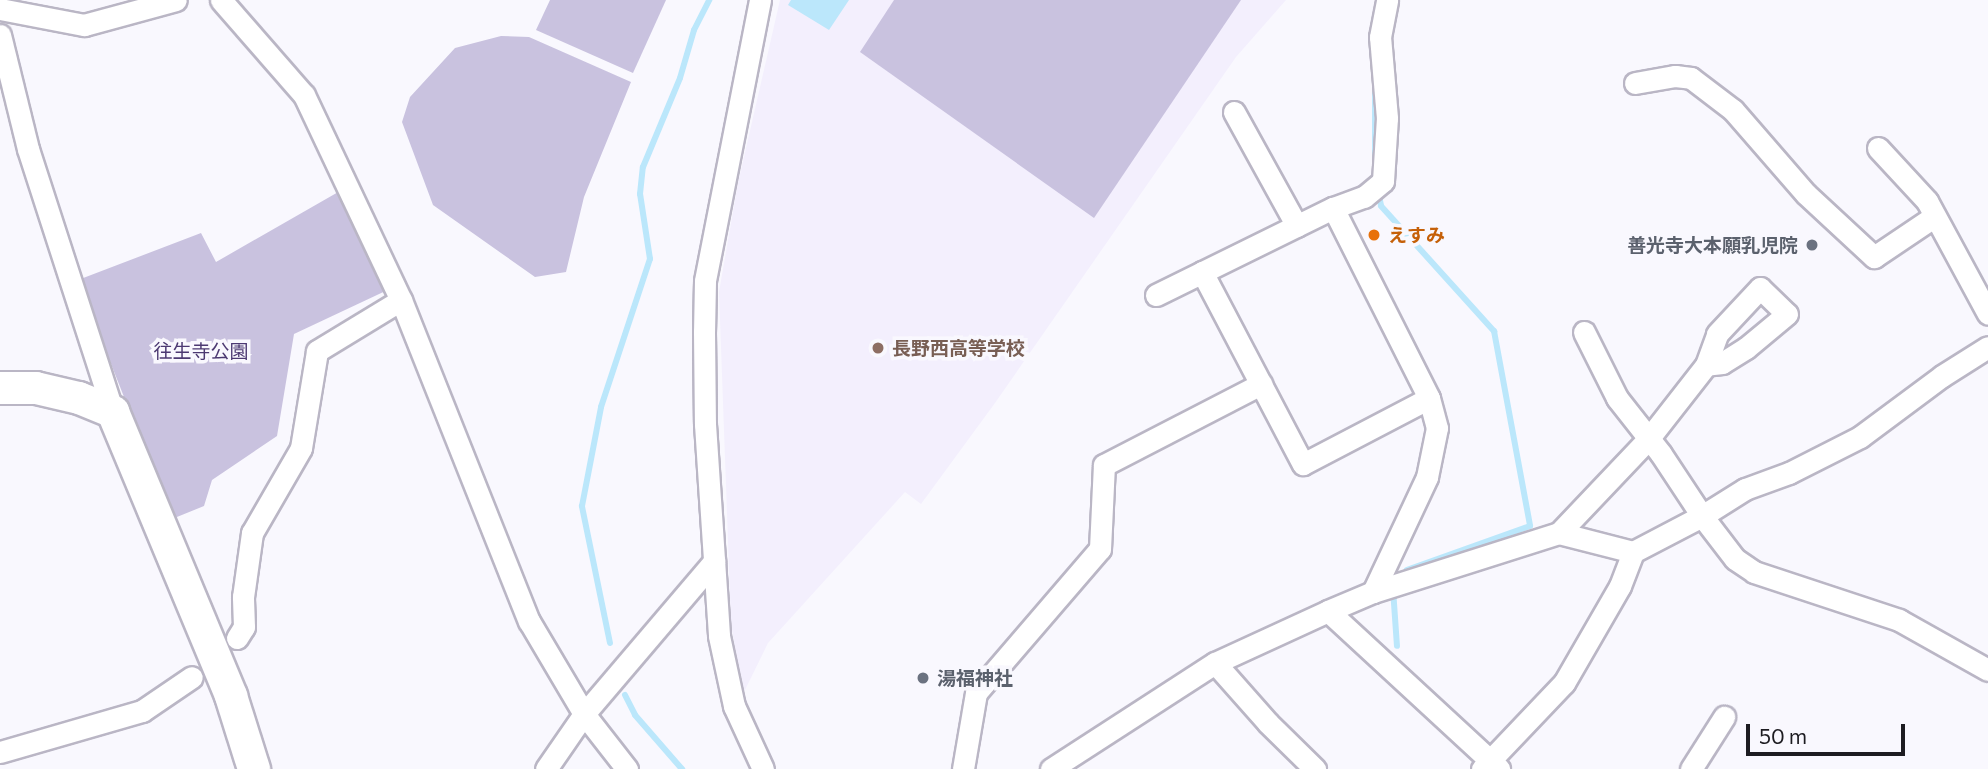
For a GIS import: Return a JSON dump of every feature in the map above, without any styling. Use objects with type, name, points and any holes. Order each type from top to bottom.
[{"type":"street","points":[[0,9],[84,25],[176,0]]},
{"type":"street","points":[[221,0],[304,95],[401,300],[529,621],[584,714],[627,769]]},
{"type":"street","points":[[760,0],[705,281],[705,424],[719,636],[734,706],[763,769]]},
{"type":"street","points":[[1156,295],[1334,208],[1364,197],[1383,181],[1387,118],[1380,37],[1387,0]]},
{"type":"street","points":[[0,35],[27,149],[113,412],[231,696],[254,769]]},
{"type":"street","points":[[1635,83],[1675,76],[1691,78],[1733,110],[1806,194],[1874,257],[1935,216]]},
{"type":"street","points":[[1234,112],[1297,226]]},
{"type":"street","points":[[1878,148],[1927,201],[1988,314]]},
{"type":"street","points":[[1334,208],[1429,398],[1437,428],[1427,477],[1373,592]]},
{"type":"street","points":[[1202,272],[1303,464],[1429,398]]},
{"type":"street","points":[[237,638],[244,627],[243,597],[252,533],[301,448],[317,351],[401,300]]},
{"type":"street","points":[[1584,332],[1617,398],[1649,438],[1735,559],[1754,572],[1899,620],[1988,670]]},
{"type":"street","points":[[1328,611],[1490,766],[1564,683],[1620,586],[1633,552],[1702,516],[1745,489],[1790,473],[1860,437],[1942,376],[1988,347]]},
{"type":"street","points":[[1052,769],[1215,663],[1373,592],[1559,533],[1649,438],[1706,365]]},
{"type":"street","points":[[963,769],[976,693],[1100,549],[1104,465],[1261,384]]},
{"type":"street","points":[[0,388],[36,388],[79,398],[113,412]]},
{"type":"street","points":[[1559,533],[1633,552]]},
{"type":"street","points":[[546,769],[584,714],[714,561]]},
{"type":"street","points":[[1215,663],[1268,723],[1315,769]]},
{"type":"street","points":[[0,752],[142,710],[192,677]]},
{"type":"street","points":[[1691,769],[1724,717]]},
{"type":"shaded area","name":"長野西高等学校","points":[[780,0],[1286,0],[1236,57],[995,403],[921,504],[905,492],[768,643],[743,694],[731,624],[719,292],[738,183]]},
{"type":"green space","points":[[550,0],[666,0],[633,73],[536,30]]},
{"type":"green space","points":[[894,0],[1241,0],[1094,218],[860,52]]},
{"type":"green space","points":[[501,36],[529,37],[631,82],[584,197],[566,272],[535,277],[433,205],[402,122],[410,97],[455,48]]},
{"type":"green space","name":"往生寺公園","points":[[340,191],[394,287],[294,334],[277,436],[212,480],[204,506],[172,519],[78,280],[201,233],[216,262]]},
{"type":"water","points":[[791,0],[849,0],[829,30],[788,5]]},
{"type":"waterway","points":[[610,643],[582,506],[601,407],[650,259],[640,194],[643,167],[680,78],[694,30],[709,0]]},
{"type":"waterway","points":[[1375,93],[1375,176]]},
{"type":"waterway","points":[[1378,190],[1381,206],[1494,331],[1530,526],[1407,570]]},
{"type":"waterway","points":[[1393,589],[1397,646]]},
{"type":"waterway","points":[[625,695],[635,715],[682,769]]},
{"type":"place","name":"えすみ","points":[[1374,235]]},
{"type":"place","name":"善光寺大本願乳児院","points":[[1812,245]]},
{"type":"place","name":"長野西高等学校","points":[[878,348]]},
{"type":"place","name":"湯福神社","points":[[923,678]]}]
